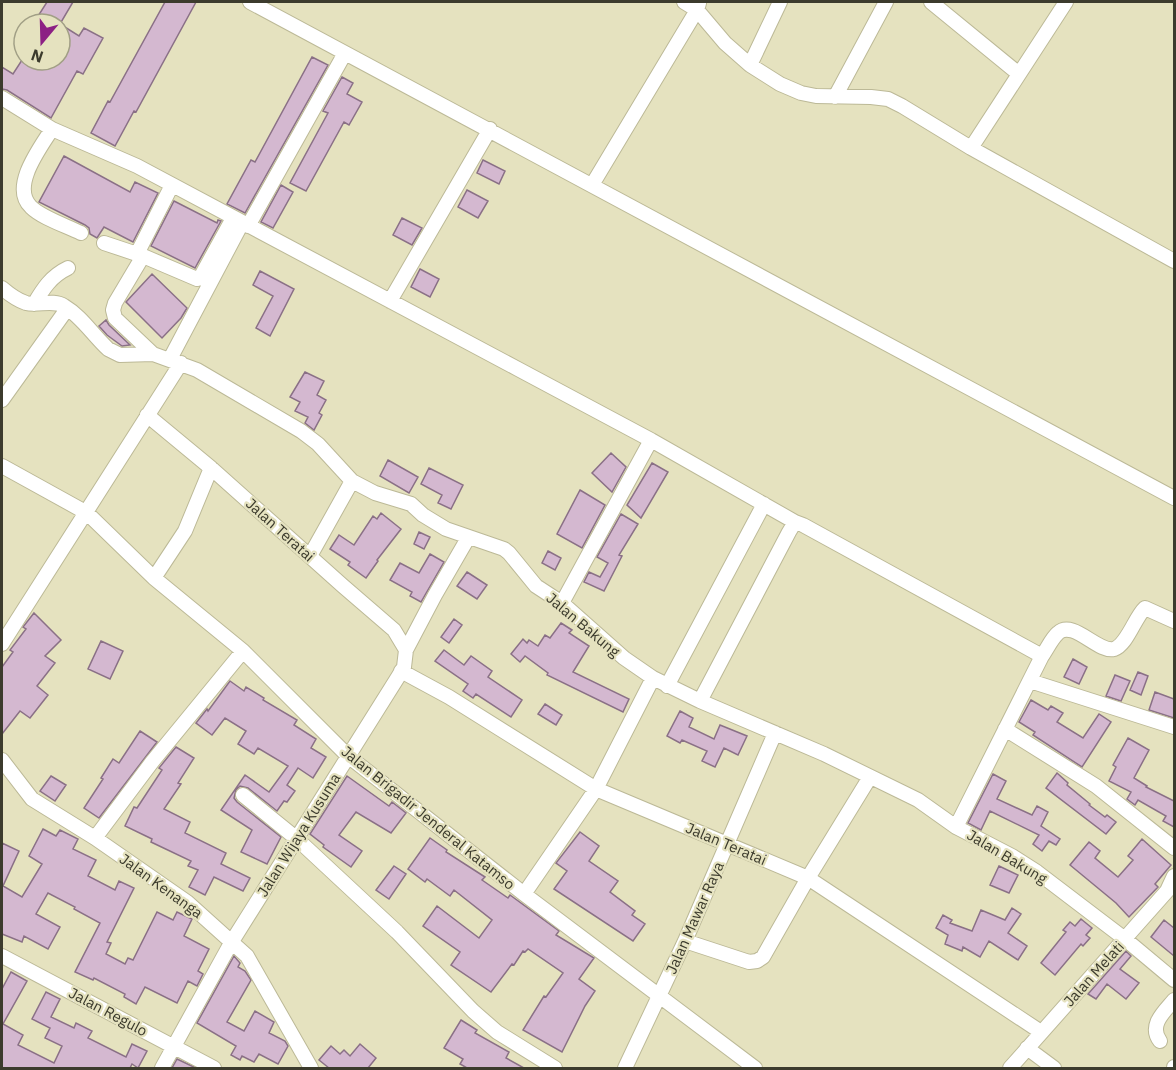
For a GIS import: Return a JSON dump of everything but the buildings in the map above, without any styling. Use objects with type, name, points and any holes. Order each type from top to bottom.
[{"type":"street","points":[[250,2],[1174,498]]},
{"type":"street","points":[[684,2],[698,6],[725,43],[750,65],[780,84],[801,93],[816,96],[888,99],[1174,261]]},
{"type":"street","points":[[750,65],[780,2]]},
{"type":"street","points":[[835,97],[886,2]]},
{"type":"street","points":[[931,2],[1019,74]]},
{"type":"street","points":[[971,148],[1066,2]]},
{"type":"street","points":[[592,185],[698,6]]},
{"type":"street","points":[[104,243],[140,255],[197,279],[241,222],[345,53]]},
{"type":"street","points":[[2,98],[52,129],[137,166],[651,440],[795,522],[1042,656]]},
{"type":"street","points":[[52,129],[24,180],[22,195],[24,200],[37,212],[81,233]]},
{"type":"street","points":[[390,301],[489,129]]},
{"type":"street","points":[[153,354],[113,314],[115,303],[172,185]]},
{"type":"street","points":[[2,644],[147,415],[176,361],[241,222]]},
{"type":"street","points":[[34,304],[49,281],[68,268]]},
{"type":"street","points":[[2,400],[67,309],[56,303],[26,303],[4,295]]},
{"type":"street","name":"Jalan Bakung","points":[[67,309],[78,317],[113,353],[127,356],[153,354],[197,370],[301,431],[318,444],[352,482],[375,493],[411,504],[438,526],[504,549],[536,586],[562,603],[624,658],[653,678],[918,800],[956,827],[1011,856],[1037,872],[1125,939],[1174,980]]},
{"type":"street","name":"Jalan Teratai","points":[[147,415],[211,468],[394,630],[406,650]]},
{"type":"street","points":[[562,603],[651,440]]},
{"type":"street","name":"Jalan Brigadir Jenderal Katamso","points":[[2,466],[87,513],[154,578],[243,651],[348,756],[524,894],[755,1068]]},
{"type":"street","points":[[154,578],[185,531],[211,468]]},
{"type":"street","points":[[310,556],[352,482]]},
{"type":"street","points":[[667,686],[765,504]]},
{"type":"street","points":[[700,701],[795,522]]},
{"type":"street","name":"Jalan Wijaya Kusuma","points":[[162,1068],[231,943],[401,671],[406,650],[468,538]]},
{"type":"street","points":[[956,827],[1042,656],[1058,633],[1064,630],[1076,632],[1103,647],[1114,649],[1121,645],[1145,608],[1174,621]]},
{"type":"street","points":[[95,838],[152,762],[243,651]]},
{"type":"street","name":"Jalan Teratai","points":[[401,671],[449,697],[596,789],[808,878],[1041,1032]]},
{"type":"street","points":[[524,894],[596,789],[653,678]]},
{"type":"street","points":[[1030,681],[1174,727]]},
{"type":"street","points":[[1005,729],[1096,786],[1174,848]]},
{"type":"street","name":"Jalan Mawar Raya","points":[[625,1068],[660,997],[775,733]]},
{"type":"street","name":"Jalan Kenanga","points":[[2,760],[32,799],[95,838],[187,902],[247,956],[311,1068]]},
{"type":"street","points":[[685,941],[749,962],[763,957],[870,777]]},
{"type":"street","points":[[243,795],[297,839],[397,932],[473,1011],[497,1032],[555,1068]]},
{"type":"street","name":"Jalan Melati","points":[[1010,1068],[1125,939],[1171,894],[1174,876]]},
{"type":"street","name":"Jalan Regulo","points":[[2,956],[214,1068]]},
{"type":"street","points":[[1160,1041],[1156,1033],[1157,1023],[1174,1000]]},
{"type":"street","points":[[1027,1048],[1054,1068]]}]
